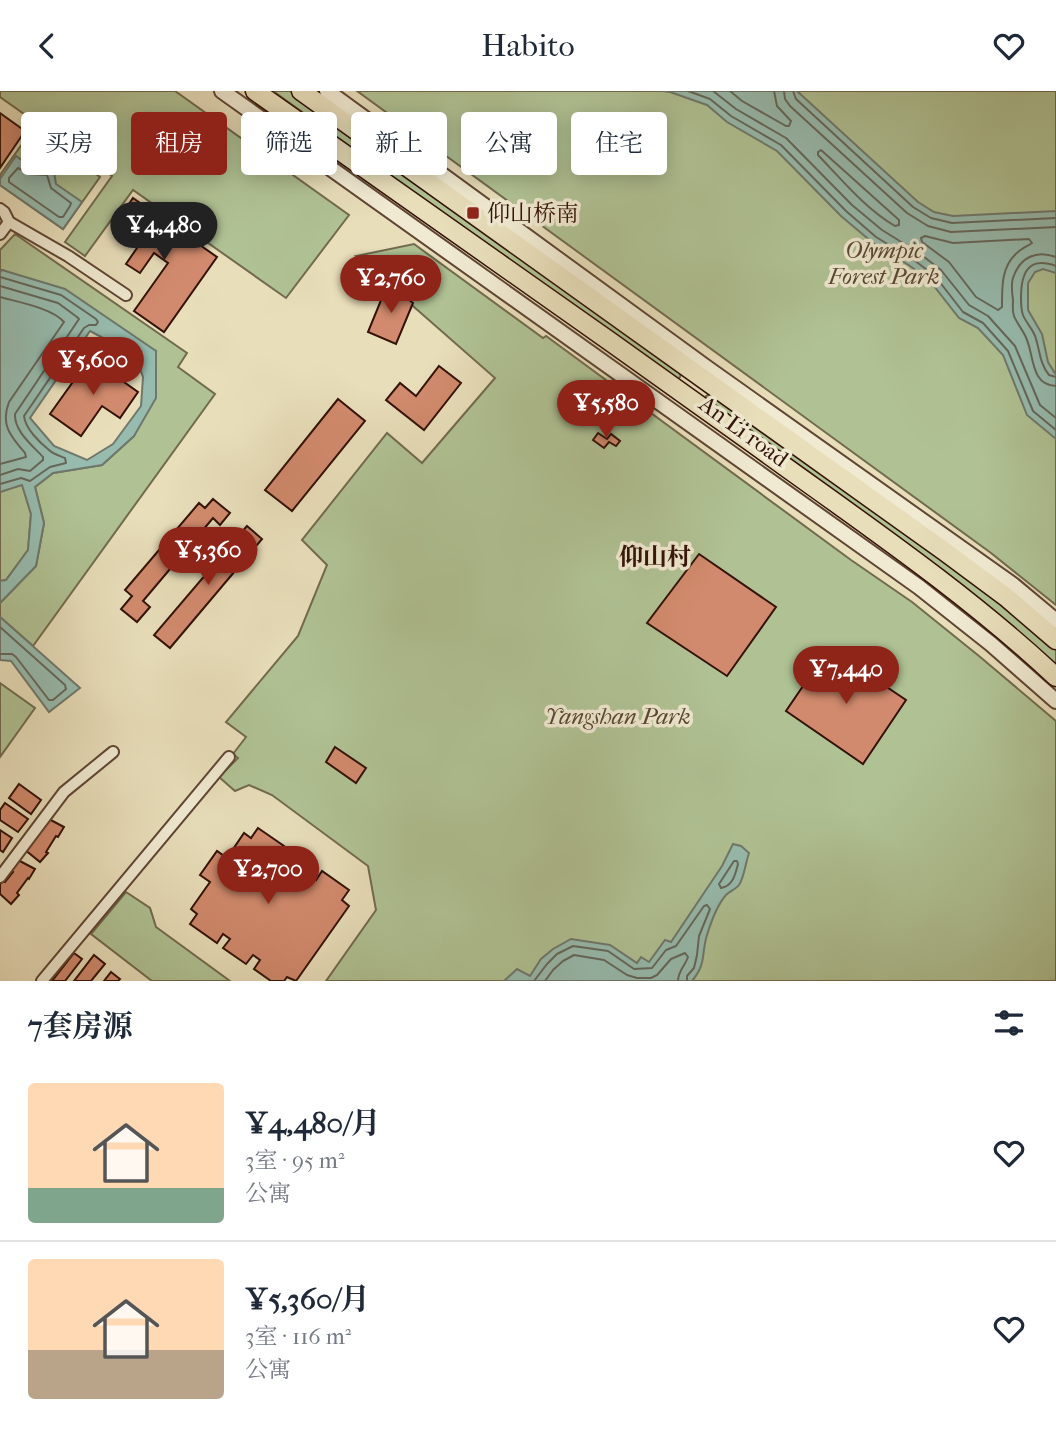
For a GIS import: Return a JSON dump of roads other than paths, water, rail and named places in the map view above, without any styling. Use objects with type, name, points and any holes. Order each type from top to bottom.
[{"type":"main road","name":"An Li road","points":[[255,91],[634,358],[929,571],[1056,677]]},
{"type":"main road","name":"An Li road","points":[[301,91],[944,551],[1006,597],[1056,640]]},
{"type":"street","name":"An Li road","points":[[222,91],[919,587],[991,644],[1056,701]]},
{"type":"street","name":"An Li road","points":[[327,91],[707,368],[1013,585],[1056,621]]},
{"type":"street","points":[[0,209],[9,222],[68,256],[126,295]]},
{"type":"street","points":[[0,234],[9,222]]},
{"type":"street","points":[[0,877],[64,792],[113,753]]},
{"type":"street","points":[[42,981],[229,757]]},
{"type":"water","points":[[663,91],[797,91],[918,202],[934,212],[953,216],[1056,211],[1056,273],[1043,269],[1035,272],[1028,283],[1028,310],[1042,334],[1048,362],[1056,375],[1056,439],[1027,415],[1003,355],[978,328],[959,318],[930,281],[873,243],[841,216],[777,151],[727,122],[707,105]]},
{"type":"water","points":[[16,156],[21,160],[21,175],[54,175],[56,184],[82,202],[63,229],[0,185],[0,179]]},
{"type":"water","points":[[2,270],[65,289],[156,351],[156,398],[134,436],[102,465],[53,473],[35,487],[44,523],[36,566],[0,603],[0,581],[6,580],[28,550],[31,514],[22,485],[0,492]],"holes":[[[90,331],[135,355],[143,377],[141,406],[113,444],[87,460],[54,446],[30,418]]]},
{"type":"water","points":[[0,617],[80,688],[49,712],[11,661],[0,660]]},
{"type":"water","points":[[733,844],[741,846],[749,853],[744,874],[739,885],[726,895],[712,919],[702,964],[692,981],[504,981],[517,969],[530,976],[541,959],[571,939],[610,945],[637,963],[641,957],[649,962],[665,940],[671,942],[722,866]]},
{"type":"place","name":"仰山桥南","points":[[473,213]]},
{"type":"district","name":"仰山村","points":[[655,557]]},
{"type":"park label","name":"Olympic Forest Park","points":[[884,263]]},
{"type":"park label","name":"Yangshan Park","points":[[618,716]]}]
